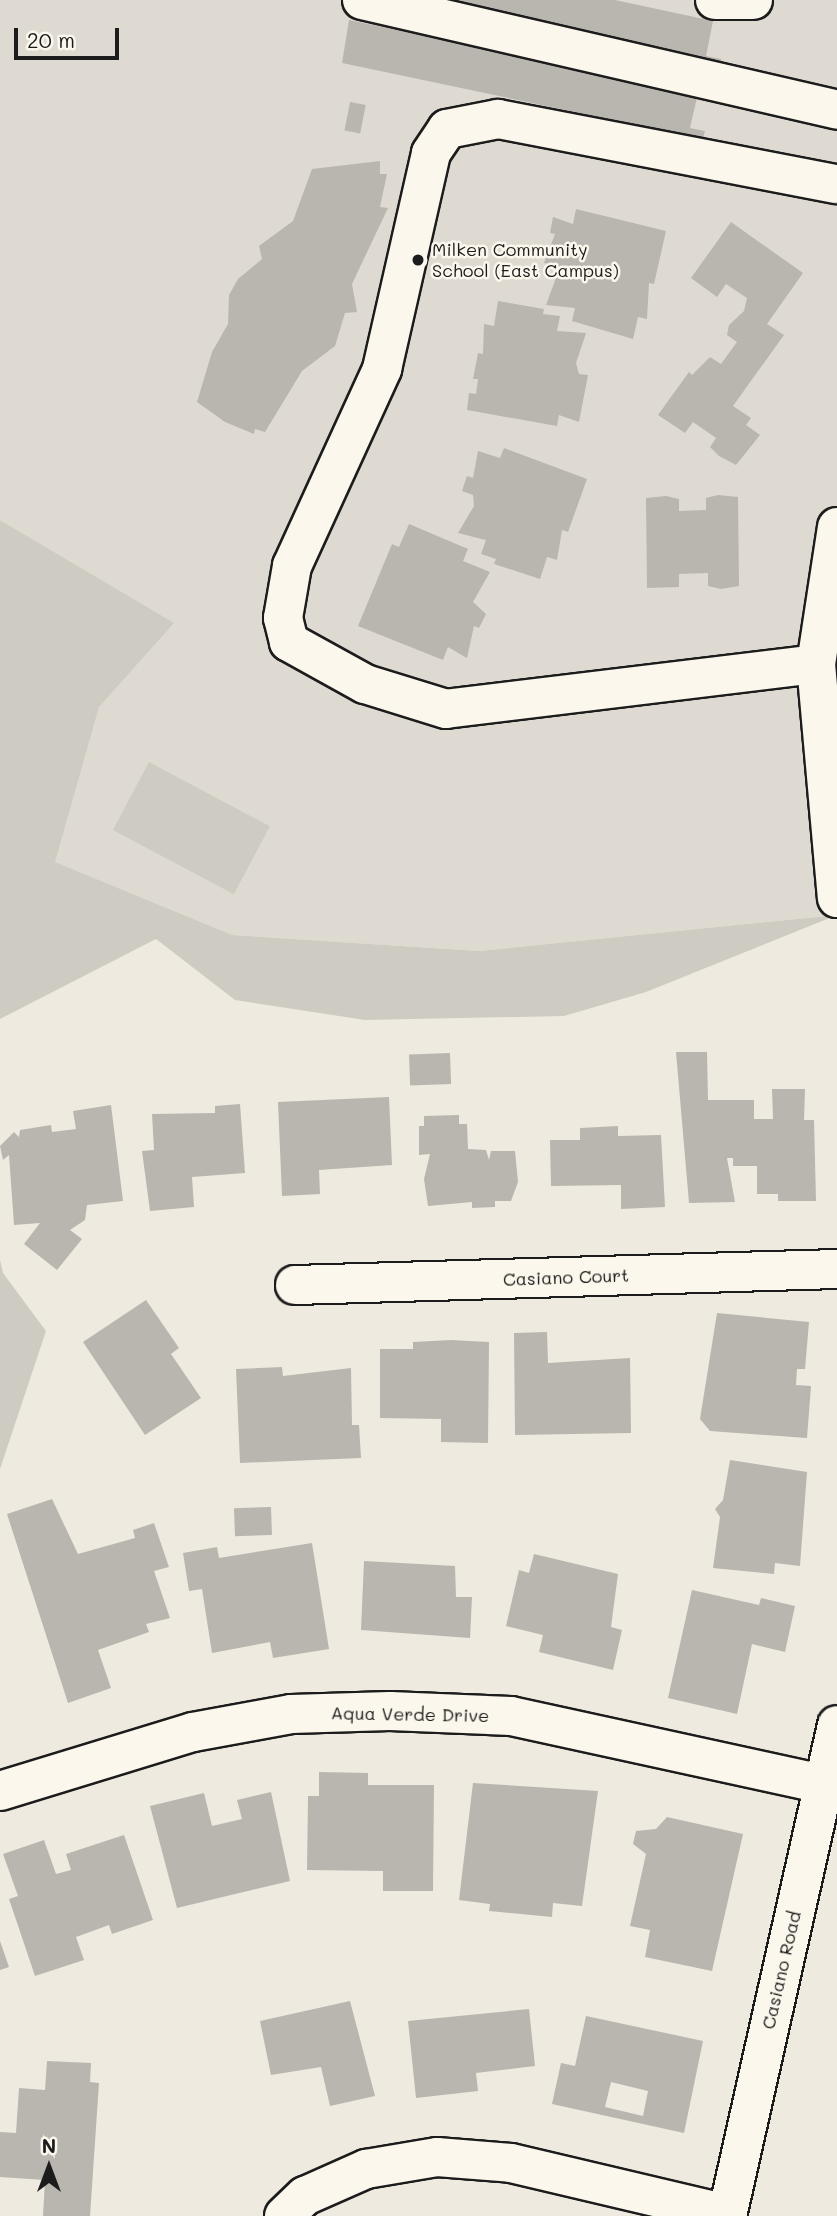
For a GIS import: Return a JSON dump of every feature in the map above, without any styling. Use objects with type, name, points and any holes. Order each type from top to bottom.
[{"type":"street","points":[[362,0],[837,110]]},
{"type":"street","points":[[716,0],[753,0]]},
{"type":"street","points":[[816,664],[446,709],[365,684],[289,642],[283,618],[292,566],[382,369],[431,153],[447,129],[498,119],[837,184]]},
{"type":"street","points":[[837,527],[816,664],[837,898]]},
{"type":"street","name":"Casiano Court","points":[[295,1286],[837,1269]]},
{"type":"street","name":"Aqua Verde Drive","points":[[0,1791],[193,1732],[291,1714],[390,1711],[511,1716],[823,1784]]},
{"type":"street","name":"Casiano Road","points":[[727,2215],[837,1725]]},
{"type":"street","points":[[284,2216],[305,2196],[366,2169],[438,2157],[511,2163],[727,2215]]},
{"type":"shaded area","name":"Milken Community School (East Campus)","points":[[0,0],[837,0],[837,527],[828,566],[837,915],[479,951],[231,935],[54,862],[99,706],[173,623],[0,520]]},
{"type":"shaded area","points":[[0,520],[174,623],[99,707],[55,862],[232,935],[479,951],[837,915],[646,992],[564,1016],[365,1020],[235,1000],[156,939],[0,1019]]},
{"type":"shaded area","points":[[149,762],[270,826],[234,894],[113,830]]},
{"type":"shaded area","points":[[0,1260],[3,1273],[46,1331],[0,1469]]},
{"type":"building","points":[[411,0],[615,0],[713,21],[706,56],[721,59],[720,66]]},
{"type":"building","points":[[349,20],[698,93],[690,128],[705,131],[703,139],[342,63]]},
{"type":"building","points":[[350,102],[366,105],[360,134],[344,130]]},
{"type":"building","points":[[380,161],[380,174],[387,174],[380,207],[388,208],[352,284],[357,312],[345,313],[335,346],[302,371],[265,432],[255,429],[254,434],[225,422],[197,402],[212,352],[228,324],[229,295],[238,279],[262,259],[259,246],[293,221],[312,169]]},
{"type":"building","points":[[576,209],[666,231],[654,284],[649,283],[647,319],[638,317],[633,339],[572,321],[575,308],[546,305],[557,275],[555,265],[544,263],[555,234],[550,233],[553,217],[573,224]]},
{"type":"building","points":[[731,222],[803,273],[767,324],[784,335],[733,406],[751,418],[746,425],[760,435],[736,465],[719,456],[710,447],[716,438],[693,422],[685,433],[658,415],[689,372],[692,375],[710,357],[721,364],[737,342],[727,335],[729,325],[744,311],[747,298],[726,284],[717,297],[691,278]]},
{"type":"building","points":[[498,301],[544,309],[543,314],[560,316],[557,331],[586,333],[576,363],[579,374],[588,375],[579,422],[559,415],[557,426],[467,410],[469,393],[476,394],[478,379],[473,379],[478,353],[483,354],[484,324],[494,326]]},
{"type":"building","points":[[504,448],[587,479],[568,532],[562,530],[557,560],[547,557],[540,579],[494,564],[496,559],[481,554],[486,540],[458,533],[474,506],[473,495],[462,491],[467,476],[473,478],[478,451],[500,458]]},
{"type":"building","points":[[718,495],[738,497],[739,586],[721,589],[708,586],[708,573],[679,574],[679,587],[647,588],[646,498],[666,496],[679,499],[679,511],[706,510],[706,498]]},
{"type":"building","points":[[409,524],[468,549],[463,561],[490,572],[473,602],[486,614],[479,628],[474,626],[467,658],[448,647],[443,660],[358,626],[392,544],[399,547]]},
{"type":"building","points":[[676,1052],[707,1052],[708,1100],[754,1100],[754,1119],[773,1119],[772,1089],[805,1089],[804,1120],[814,1120],[816,1201],[778,1201],[778,1194],[757,1194],[757,1166],[733,1166],[733,1158],[727,1158],[735,1202],[689,1203]]},
{"type":"building","points":[[450,1053],[451,1084],[410,1085],[409,1054]]},
{"type":"building","points":[[389,1097],[392,1165],[319,1170],[320,1194],[282,1196],[278,1102]]},
{"type":"building","points":[[240,1104],[245,1173],[192,1177],[194,1207],[150,1211],[142,1151],[154,1150],[152,1114],[215,1113],[215,1106]]},
{"type":"building","points":[[111,1105],[123,1201],[87,1205],[85,1220],[70,1230],[82,1239],[57,1270],[24,1244],[40,1223],[14,1225],[9,1155],[3,1160],[0,1146],[14,1132],[19,1137],[20,1130],[51,1125],[52,1132],[76,1129],[73,1111]]},
{"type":"building","points":[[459,1115],[459,1124],[467,1124],[468,1149],[486,1150],[489,1160],[491,1151],[515,1151],[518,1182],[511,1201],[495,1201],[495,1207],[472,1208],[472,1202],[428,1206],[424,1179],[430,1154],[419,1155],[419,1126],[424,1126],[424,1116]]},
{"type":"building","points":[[618,1126],[618,1136],[661,1135],[665,1207],[621,1209],[621,1185],[551,1186],[550,1140],[580,1140],[580,1128]]},
{"type":"building","points":[[146,1300],[179,1348],[171,1354],[201,1398],[145,1435],[83,1342]]},
{"type":"building","points":[[717,1313],[809,1322],[805,1369],[797,1369],[796,1385],[811,1386],[807,1438],[710,1431],[700,1419]]},
{"type":"building","points":[[547,1332],[548,1363],[630,1358],[631,1433],[515,1435],[514,1333]]},
{"type":"building","points":[[413,1342],[489,1342],[488,1443],[441,1442],[441,1419],[380,1418],[380,1349],[413,1349]]},
{"type":"building","points":[[282,1367],[283,1376],[351,1368],[352,1425],[359,1425],[361,1458],[240,1463],[236,1369]]},
{"type":"building","points":[[730,1460],[807,1472],[800,1566],[775,1563],[774,1574],[713,1568],[720,1517],[715,1509],[723,1500]]},
{"type":"building","points":[[52,1499],[78,1554],[135,1538],[133,1530],[154,1523],[169,1567],[154,1571],[170,1618],[146,1624],[149,1632],[98,1650],[111,1688],[68,1703],[7,1514]]},
{"type":"building","points":[[271,1507],[272,1535],[235,1536],[234,1508]]},
{"type":"building","points":[[312,1543],[329,1649],[273,1658],[270,1642],[212,1653],[202,1589],[189,1591],[183,1553],[217,1547],[219,1558]]},
{"type":"building","points":[[534,1554],[618,1574],[611,1627],[622,1630],[613,1670],[539,1652],[543,1635],[506,1626],[519,1570],[529,1573]]},
{"type":"building","points":[[364,1561],[455,1566],[456,1597],[472,1597],[470,1638],[361,1630]]},
{"type":"building","points":[[692,1590],[759,1605],[761,1598],[795,1606],[785,1652],[752,1644],[737,1714],[668,1698]]},
{"type":"building","points":[[319,1772],[368,1773],[368,1785],[434,1785],[433,1891],[383,1891],[383,1871],[307,1870],[308,1796],[319,1796]]},
{"type":"building","points":[[473,1783],[598,1791],[582,1906],[553,1903],[552,1917],[489,1911],[490,1904],[459,1900]]},
{"type":"building","points":[[271,1792],[290,1881],[177,1908],[150,1806],[204,1793],[212,1826],[242,1819],[237,1800]]},
{"type":"building","points":[[667,1817],[743,1834],[712,1971],[645,1957],[650,1930],[630,1926],[646,1854],[633,1844],[636,1831],[656,1829]]},
{"type":"building","points":[[124,1835],[153,1920],[112,1934],[109,1925],[76,1937],[84,1960],[35,1976],[9,1899],[18,1896],[3,1854],[44,1840],[56,1874],[71,1870],[66,1854]]},
{"type":"building","points":[[0,1941],[9,1967],[0,1970]]},
{"type":"building","points":[[350,2001],[375,2096],[330,2106],[321,2067],[271,2075],[260,2021]]},
{"type":"building","points":[[529,2009],[535,2066],[476,2073],[478,2091],[416,2098],[408,2021]]},
{"type":"building","points":[[586,2016],[703,2041],[684,2133],[552,2104],[561,2063],[575,2066]],"holes":[[[611,2082],[648,2091],[643,2116],[605,2107]]]},
{"type":"building","points":[[47,2061],[91,2063],[90,2082],[99,2083],[90,2216],[43,2216],[45,2180],[0,2177],[0,2132],[16,2133],[19,2088],[45,2090]]},
{"type":"place","name":"Milken Community School (East Campus)","points":[[418,260]]}]
